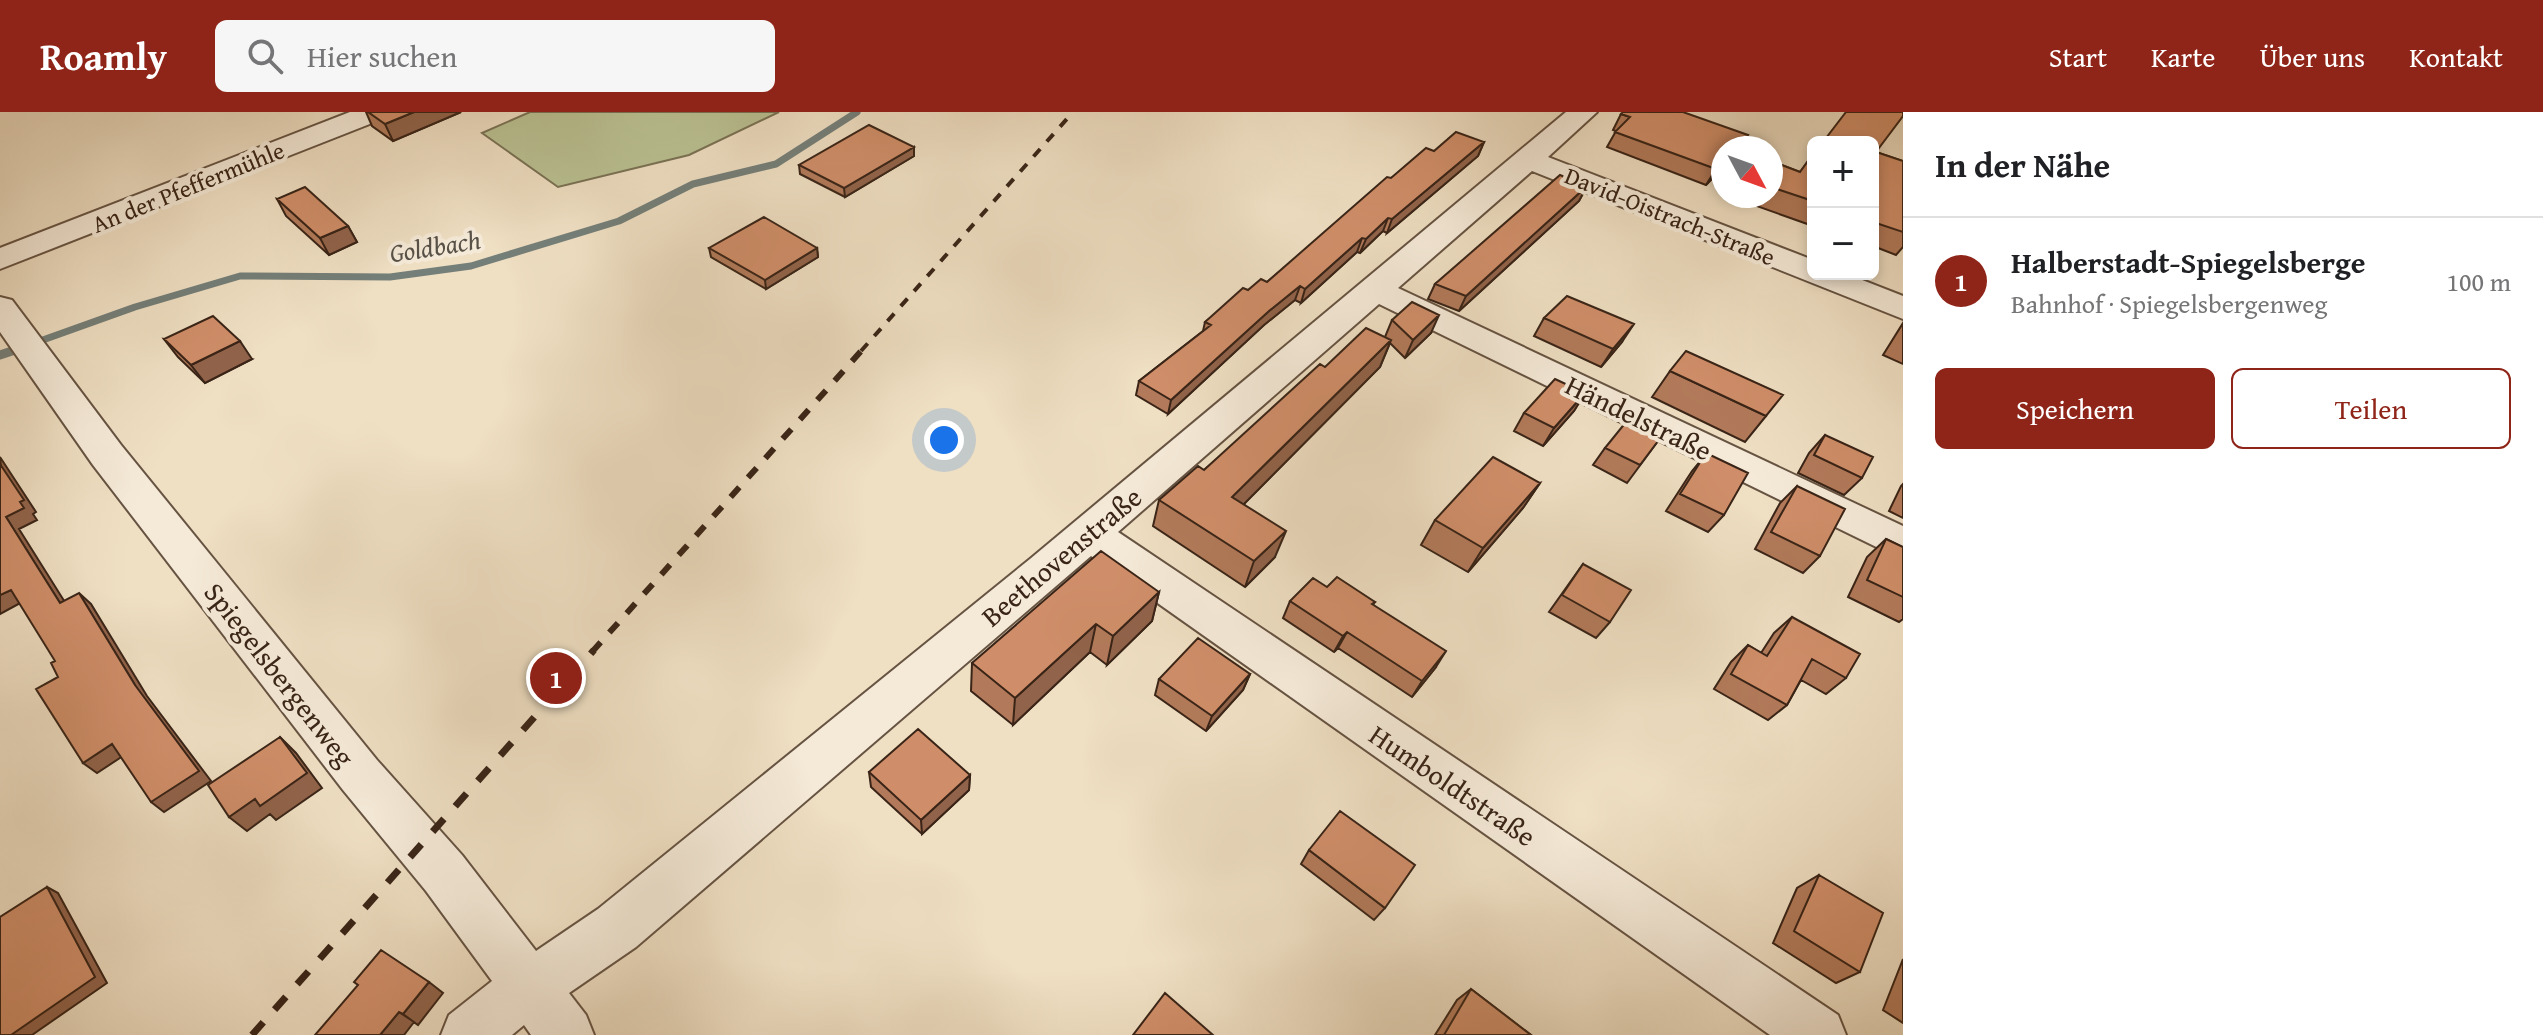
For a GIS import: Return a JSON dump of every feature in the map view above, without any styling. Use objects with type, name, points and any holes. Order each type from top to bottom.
[{"type":"street","name":"An der Pfeffermühle","points":[[0,259],[375,112]]},
{"type":"street","name":"Beethovenstraße","points":[[469,1035],[617,928],[1089,533],[1583,112]]},
{"type":"street","name":"David-Oistrach-Straße","points":[[1528,159],[1807,270]]},
{"type":"street","name":"David-Oistrach-Straße","points":[[1833,280],[1903,308]]},
{"type":"street","name":"Händelstraße","points":[[1376,290],[1903,544]]},
{"type":"street","name":"Spiegelsbergenweg","points":[[0,308],[107,455],[360,775],[444,873],[566,1035]]},
{"type":"street","name":"Humboldtstraße","points":[[1089,533],[1818,1035]]},
{"type":"green space","points":[[530,112],[779,112],[689,155],[558,187],[482,133]]},
{"type":"building","points":[[368,112],[414,112],[385,124]]},
{"type":"building","points":[[1683,112],[1748,135],[1711,136],[1711,167],[1615,132],[1630,117],[1621,114]]},
{"type":"building","points":[[1846,112],[1903,112],[1879,148],[1879,136],[1828,136]]},
{"type":"building","points":[[869,125],[914,147],[844,188],[799,165]]},
{"type":"building","points":[[1456,132],[1484,142],[1392,219],[1388,218],[1366,239],[1362,238],[1305,289],[1300,286],[1269,311],[1171,400],[1139,381],[1211,325],[1205,322],[1243,288],[1248,290],[1261,279],[1267,282],[1387,177],[1391,178],[1426,148],[1434,151]]},
{"type":"building","points":[[1879,153],[1903,161],[1903,232],[1879,224]]},
{"type":"building","points":[[1807,162],[1807,199],[1783,191],[1783,166],[1800,172]]},
{"type":"building","points":[[1560,175],[1587,186],[1466,296],[1435,284]]},
{"type":"building","points":[[305,187],[348,226],[320,238],[277,199]]},
{"type":"building","points":[[764,217],[817,248],[765,280],[709,248]]},
{"type":"building","points":[[1567,296],[1634,324],[1613,349],[1544,318]]},
{"type":"building","points":[[1412,302],[1439,315],[1413,340],[1392,320]]},
{"type":"building","points":[[213,316],[240,341],[191,365],[164,339]]},
{"type":"building","points":[[1366,328],[1391,340],[1232,497],[1286,531],[1254,561],[1159,500],[1198,466],[1204,470],[1320,364],[1325,367]]},
{"type":"building","points":[[1686,351],[1783,395],[1766,416],[1670,371]]},
{"type":"building","points":[[1555,379],[1585,393],[1554,428],[1524,413]]},
{"type":"building","points":[[1630,417],[1664,433],[1640,465],[1605,448]]},
{"type":"building","points":[[1825,435],[1873,457],[1862,478],[1814,455]]},
{"type":"building","points":[[1706,453],[1748,473],[1724,515],[1680,494]]},
{"type":"building","points":[[1493,457],[1540,483],[1483,548],[1435,520]]},
{"type":"building","points":[[0,464],[24,500],[20,502],[24,508],[6,517],[60,603],[79,593],[135,685],[199,771],[151,802],[112,744],[83,763],[36,689],[58,677],[51,663],[55,661],[11,590],[0,595]]},
{"type":"building","points":[[1797,486],[1845,509],[1820,556],[1771,532]]},
{"type":"building","points":[[1886,539],[1903,547],[1903,597],[1867,580]]},
{"type":"building","points":[[1101,551],[1159,592],[1113,636],[1096,624],[1015,698],[972,663]]},
{"type":"building","points":[[1583,564],[1631,590],[1610,622],[1562,595]]},
{"type":"building","points":[[1337,577],[1375,602],[1372,604],[1446,651],[1422,681],[1347,632],[1343,636],[1290,601],[1313,578],[1327,587]]},
{"type":"building","points":[[1792,617],[1860,654],[1846,678],[1812,659],[1787,705],[1731,674],[1748,645],[1767,656]]},
{"type":"building","points":[[1198,638],[1250,674],[1212,716],[1159,679]]},
{"type":"building","points":[[918,729],[970,775],[921,820],[869,772]]},
{"type":"building","points":[[280,737],[307,773],[260,806],[255,799],[229,817],[208,785]]},
{"type":"building","points":[[1340,811],[1415,865],[1385,908],[1309,850]]},
{"type":"building","points":[[1819,875],[1883,913],[1860,972],[1794,931]]},
{"type":"building","points":[[47,887],[95,977],[11,1035],[0,1035],[0,917]]},
{"type":"building","points":[[381,950],[429,982],[403,1014],[399,1012],[380,1035],[315,1035],[358,985],[354,982]]},
{"type":"building","points":[[1471,989],[1531,1035],[1444,1035]]},
{"type":"building","points":[[1165,993],[1213,1035],[1133,1035]]},
{"type":"waterway","name":"Goldbach","points":[[12,351],[135,307],[240,276],[390,277],[471,266],[619,221],[693,184],[776,164],[857,112]]},
{"type":"waterway","name":"Goldbach","points":[[12,351],[18,349]]},
{"type":"waterway","name":"Goldbach","points":[[0,355],[12,351]]},
{"type":"railway","points":[[861,351],[1073,112]]},
{"type":"railway","points":[[592,652],[863,349]]},
{"type":"railway","points":[[252,1035],[594,650]]},
{"type":"place","name":"Halberstadt-Spiegelsberge","points":[[556,678]]}]
